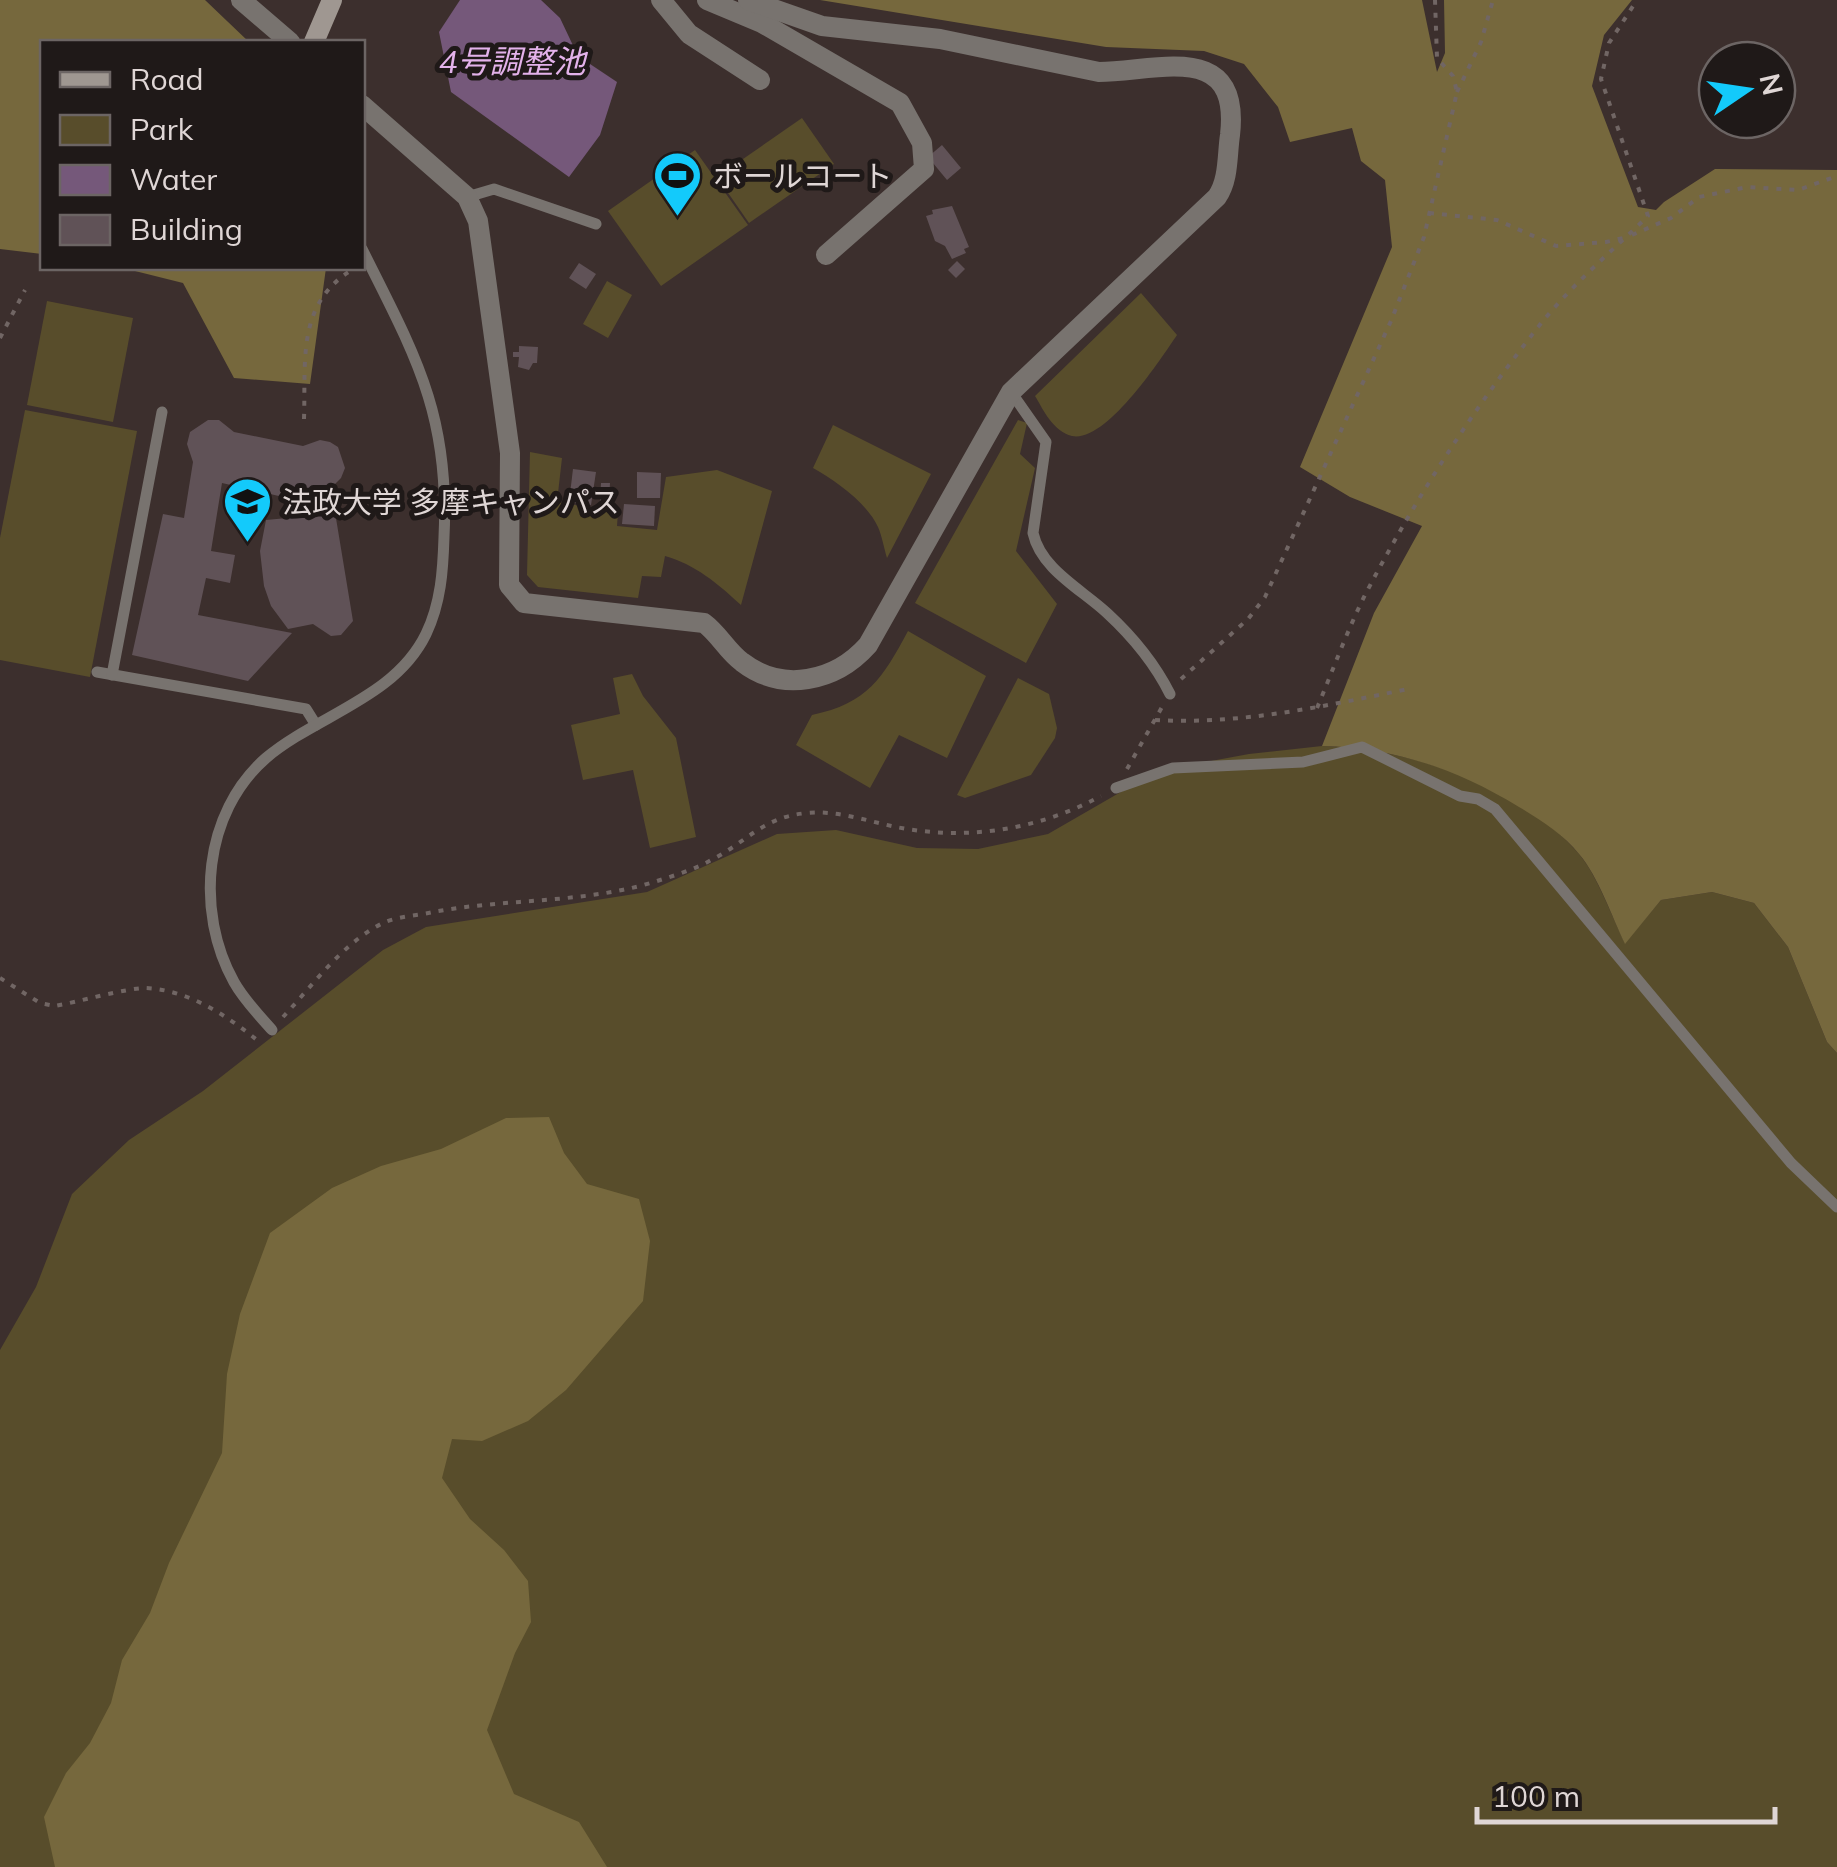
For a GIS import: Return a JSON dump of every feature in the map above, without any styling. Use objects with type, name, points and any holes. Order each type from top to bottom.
[{"type":"street","points":[[241,0],[288,40]]},
{"type":"street","points":[[315,40],[332,0]]},
{"type":"street","points":[[661,0],[689,34],[760,80]]},
{"type":"street","points":[[365,109],[468,197],[478,221],[510,453],[509,584],[524,603],[694,620],[712,630],[738,659],[764,676],[794,680],[832,674],[847,666],[868,645],[1010,392],[1218,197],[1225,180],[1232,109],[1225,86],[1197,70],[1148,65],[1099,72],[959,42],[822,26],[707,0]]},
{"type":"street","points":[[748,0],[900,103],[922,143],[924,170],[826,256]]},
{"type":"lane","points":[[468,197],[494,189],[596,224]]},
{"type":"lane","points":[[272,1030],[244,1000],[218,947],[211,912],[215,840],[246,780],[265,759],[378,688],[408,662],[426,635],[442,579],[446,501],[439,430],[418,362],[365,255]]},
{"type":"lane","points":[[1010,392],[1046,442],[1033,533],[1036,546],[1052,567],[1108,614],[1151,658],[1170,694]]},
{"type":"lane","points":[[112,674],[162,412]]},
{"type":"lane","points":[[97,672],[306,709],[316,725]]},
{"type":"lane","points":[[1116,788],[1173,768],[1303,762],[1362,747],[1460,796],[1478,799],[1495,810],[1790,1164],[1837,1207]]},
{"type":"path","points":[[1435,0],[1437,58],[1453,76],[1456,92]]},
{"type":"path","points":[[0,978],[40,1003],[55,1006],[144,988],[186,996],[257,1040],[272,1030],[339,956],[386,922],[474,904],[618,892],[689,870],[717,858],[751,832],[781,818],[808,813],[837,814],[936,834],[1004,830],[1082,807],[1116,788],[1186,673],[1248,619],[1265,597],[1391,320],[1424,237],[1456,92],[1481,42],[1494,0]]},
{"type":"path","points":[[1317,708],[1364,598],[1420,496],[1483,398],[1535,331],[1648,216],[1601,79],[1610,42],[1637,0]]},
{"type":"path","points":[[1429,213],[1498,220],[1556,246],[1606,242],[1671,218],[1699,197],[1746,187],[1798,190],[1837,176]]},
{"type":"path","points":[[304,419],[306,352],[314,308],[327,288],[351,270]]},
{"type":"path","points":[[0,338],[25,290]]},
{"type":"path","points":[[1155,720],[1194,722],[1317,708],[1408,689]]},
{"type":"green space","points":[[802,118],[834,164],[749,223],[717,177]]},
{"type":"green space","name":"ボールコート","points":[[695,150],[748,225],[661,286],[608,211]]},
{"type":"green space","points":[[607,281],[632,295],[608,338],[583,324]]},
{"type":"green space","points":[[1141,293],[1177,335],[1131,398],[1100,427],[1086,435],[1072,436],[1059,430],[1035,396]]},
{"type":"green space","points":[[47,301],[133,318],[113,422],[27,405]]},
{"type":"green space","points":[[25,410],[137,431],[90,677],[0,660],[0,538]]},
{"type":"green space","points":[[1018,420],[1027,423],[1020,454],[1035,468],[1016,551],[1057,604],[1026,663],[915,603]]},
{"type":"green space","points":[[833,425],[931,474],[887,558],[878,527],[866,509],[813,468]]},
{"type":"green space","points":[[530,452],[562,458],[557,502],[618,512],[617,526],[657,530],[666,477],[717,470],[772,491],[741,605],[706,576],[665,556],[661,577],[642,576],[638,598],[538,587],[527,575]]},
{"type":"green space","points":[[908,631],[986,676],[947,758],[899,735],[870,788],[796,745],[812,715],[847,704],[881,676]]},
{"type":"green space","points":[[632,674],[643,696],[676,738],[696,837],[650,848],[633,770],[583,780],[571,725],[620,714],[613,678]]},
{"type":"green space","points":[[1018,678],[1049,694],[1057,728],[1055,738],[1031,775],[965,798],[957,795]]},
{"type":"green space","points":[[1322,746],[1356,748],[1426,763],[1495,790],[1527,809],[1555,830],[1586,863],[1625,943],[1661,900],[1712,892],[1754,903],[1788,947],[1827,1042],[1837,1053],[1837,1867],[0,1867],[0,1350],[36,1287],[72,1194],[129,1140],[203,1091],[383,950],[426,927],[647,892],[777,834],[836,830],[917,848],[978,849],[1048,834],[1126,789],[1173,768]]},
{"type":"shaded area","points":[[0,0],[205,0],[247,40],[40,40],[40,254],[0,249]]},
{"type":"shaded area","points":[[820,0],[1422,0],[1437,72],[1445,53],[1444,0],[1632,0],[1604,35],[1592,86],[1638,207],[1656,210],[1715,169],[1837,170],[1837,1053],[1827,1042],[1788,947],[1754,903],[1712,892],[1661,900],[1625,944],[1586,863],[1566,840],[1535,817],[1472,782],[1425,763],[1375,751],[1322,746],[1374,613],[1422,526],[1350,497],[1300,467],[1392,247],[1385,180],[1361,161],[1352,128],[1290,142],[1278,107],[1244,64],[1204,51],[1106,47]]},
{"type":"shaded area","points":[[131,270],[326,270],[310,384],[234,378],[183,283]]},
{"type":"shaded area","points":[[549,1117],[564,1153],[587,1184],[639,1199],[650,1241],[643,1301],[566,1390],[528,1421],[482,1441],[452,1439],[442,1478],[470,1519],[504,1550],[528,1581],[531,1622],[515,1653],[487,1730],[514,1794],[579,1822],[607,1867],[55,1867],[44,1817],[66,1773],[90,1743],[111,1703],[122,1660],[150,1613],[169,1563],[222,1453],[227,1374],[240,1314],[270,1233],[332,1188],[381,1166],[441,1149],[506,1118]]},
{"type":"water","name":"4号調整池","points":[[460,0],[541,0],[560,18],[578,56],[617,82],[600,135],[569,177],[451,92],[439,32]]},
{"type":"building","points":[[942,145],[961,168],[947,180],[928,157]]},
{"type":"building","points":[[952,206],[969,247],[964,249],[966,253],[952,259],[945,246],[935,241],[926,216],[933,214],[932,210]]},
{"type":"building","points":[[957,261],[965,269],[956,278],[948,270]]},
{"type":"building","points":[[579,263],[596,274],[586,289],[569,278]]},
{"type":"building","points":[[519,346],[538,347],[537,363],[529,370],[518,367],[519,357],[513,357]]},
{"type":"building","points":[[208,420],[219,420],[234,432],[303,446],[320,440],[330,442],[338,447],[345,468],[331,488],[353,621],[341,635],[331,636],[313,624],[288,629],[271,606],[264,586],[260,551],[266,520],[298,517],[296,500],[222,483],[211,551],[235,555],[230,583],[206,578],[198,615],[292,633],[248,681],[132,655],[163,514],[184,518],[193,462],[187,444],[190,432]]},
{"type":"building","points":[[573,469],[596,472],[591,505],[569,502]]},
{"type":"building","points":[[637,472],[661,473],[660,498],[637,498]]},
{"type":"building","points":[[601,483],[610,483],[609,502],[600,501]]},
{"type":"building","points":[[624,504],[655,506],[654,526],[622,524]]},
{"type":"place","name":"ボールコート","points":[[678,218]]},
{"type":"place","name":"法政大学 多摩キャンパス","points":[[247,544]]}]
